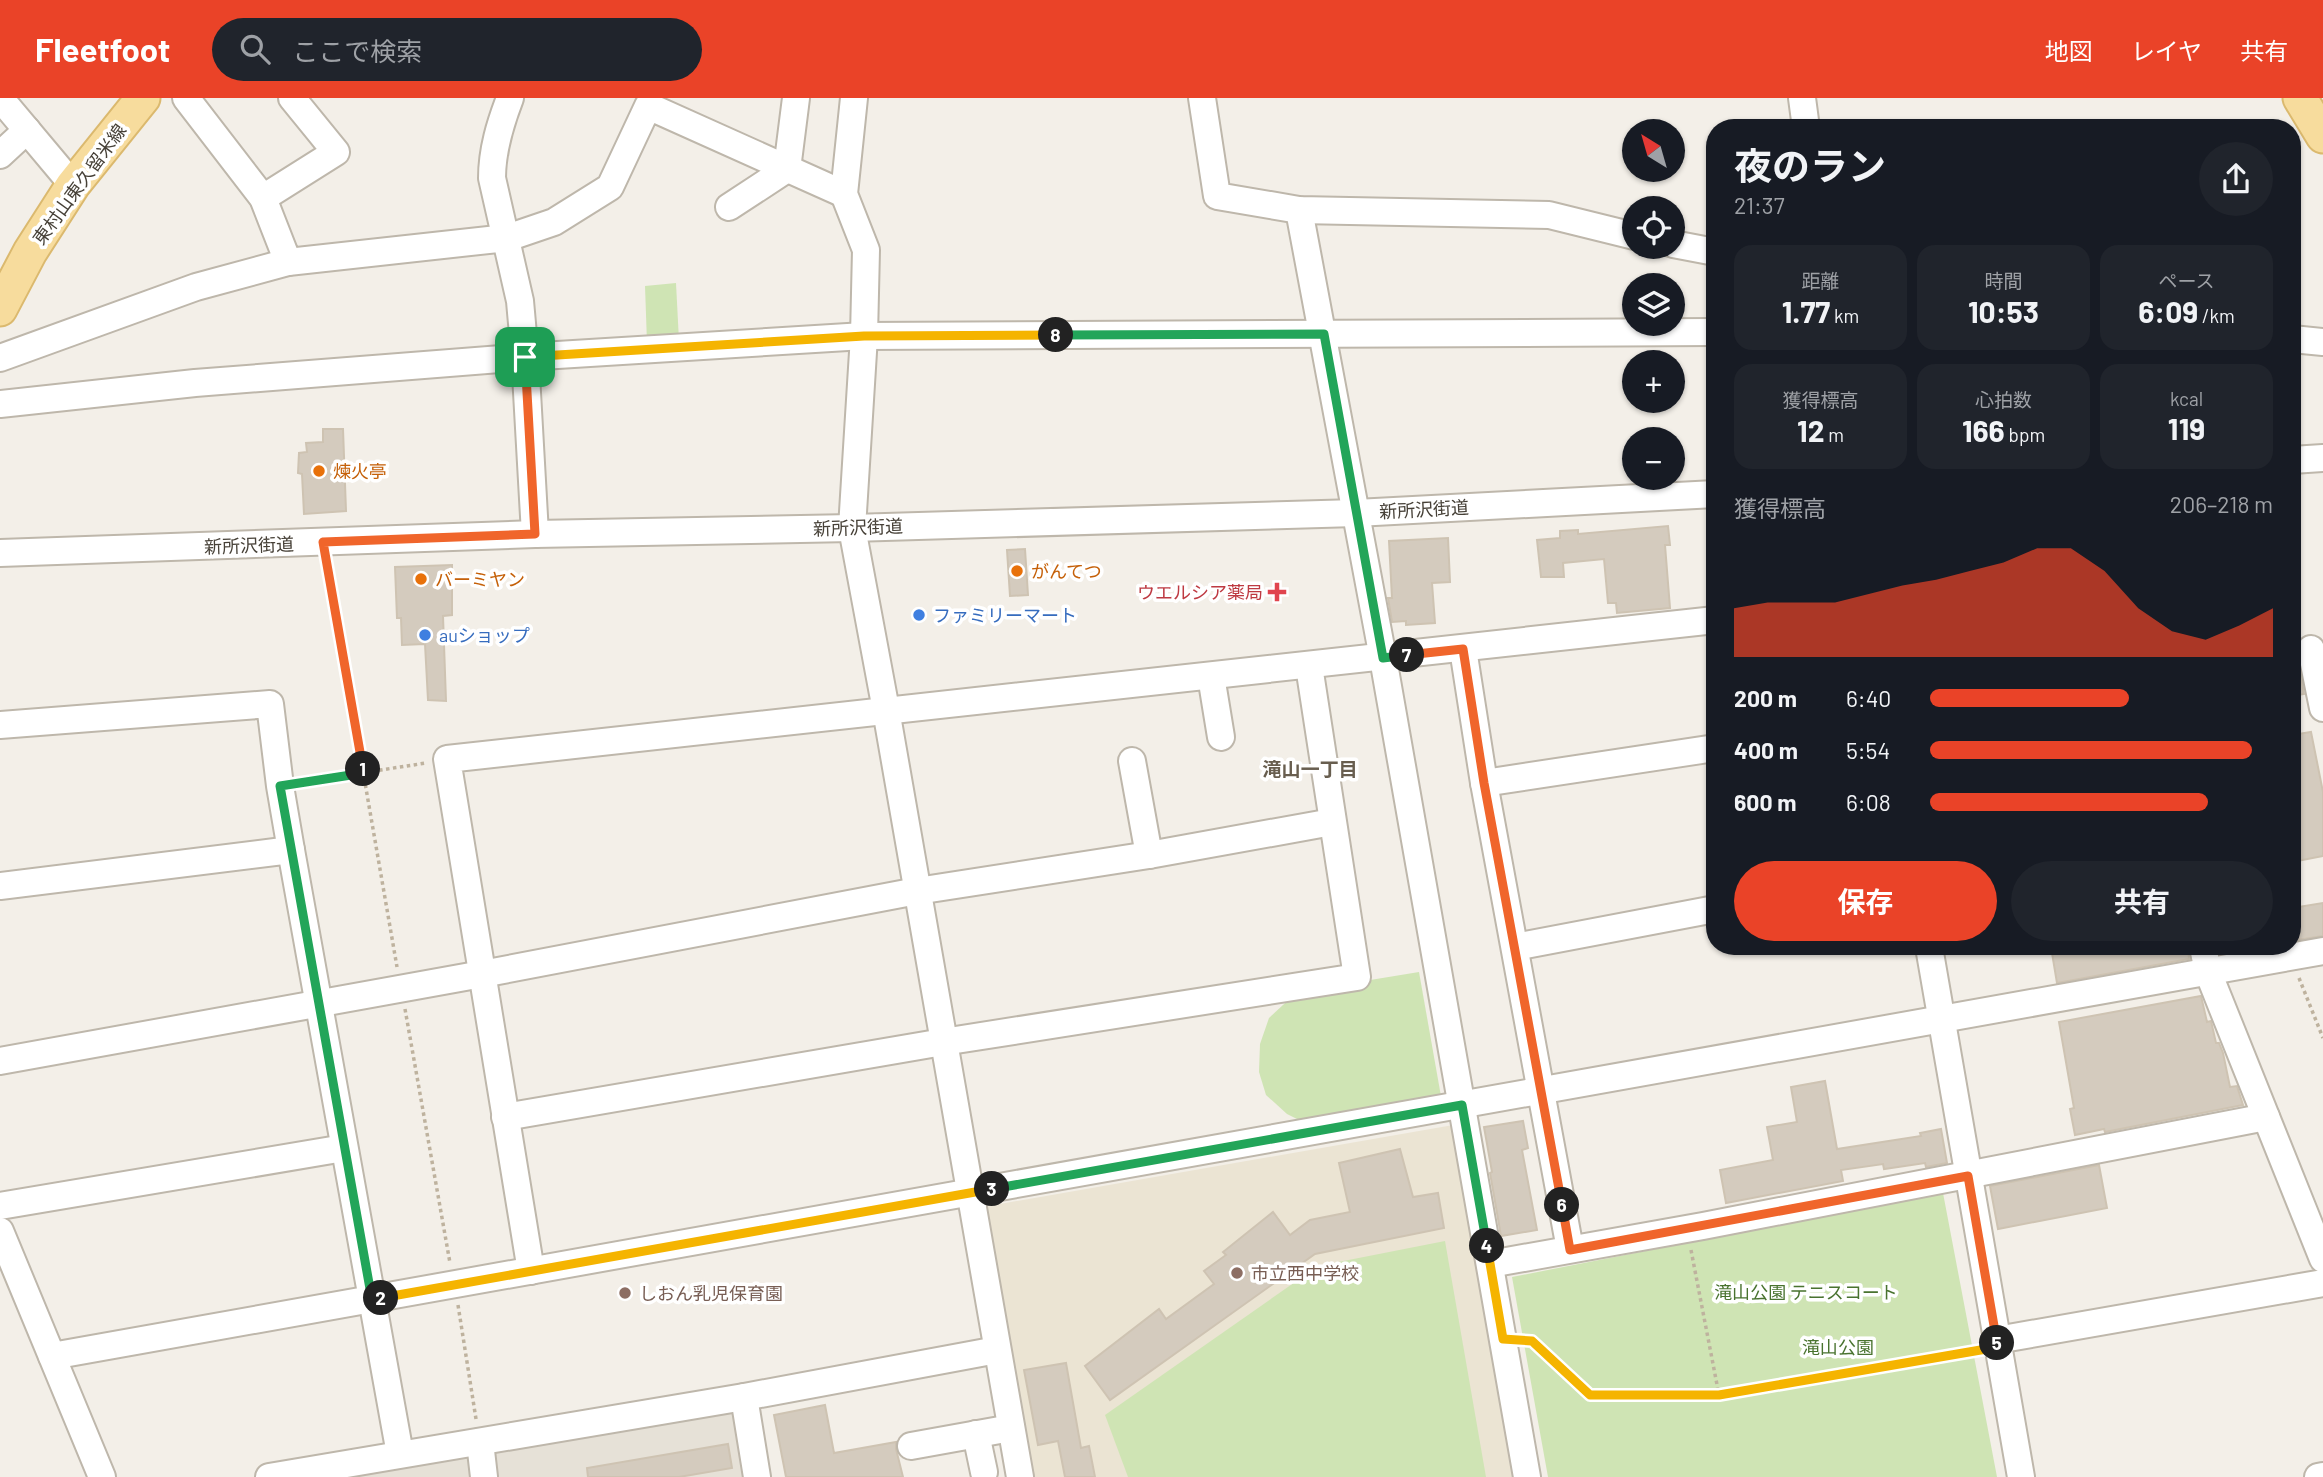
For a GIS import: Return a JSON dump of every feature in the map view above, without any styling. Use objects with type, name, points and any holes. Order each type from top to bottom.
[{"type":"main road","name":"東村山東久留米線","points":[[0,309],[30,252],[73,185],[143,98]]},
{"type":"main road","points":[[2300,98],[2323,136]]},
{"type":"street","points":[[0,98],[73,185]]},
{"type":"street","points":[[186,98],[263,198],[288,262]]},
{"type":"street","points":[[263,198],[336,152],[292,98]]},
{"type":"street","points":[[510,98],[500,124],[492,163],[492,178],[520,301],[535,534]]},
{"type":"street","points":[[729,207],[787,169],[796,98]]},
{"type":"street","points":[[854,98],[844,194],[866,250],[864,336],[852,527],[1020,1477]]},
{"type":"street","points":[[1202,98],[1217,196],[1299,210],[1549,215],[1622,233]]},
{"type":"street","points":[[1802,98],[1805,119]]},
{"type":"street","points":[[0,358],[196,287],[288,262],[507,238],[554,222],[610,187],[648,106],[844,194]]},
{"type":"street","points":[[0,155],[27,130]]},
{"type":"street","points":[[1299,210],[1383,658],[1527,1477]]},
{"type":"street","points":[[1685,246],[1706,250]]},
{"type":"street","points":[[0,404],[195,383],[525,357],[864,336],[1706,332]]},
{"type":"street","points":[[2301,340],[2323,342]]},
{"type":"street","points":[[2301,459],[2323,458]]},
{"type":"street","name":"新所沢街道","points":[[0,553],[535,534],[1356,513],[1706,494]]},
{"type":"street","points":[[531,1271],[447,759],[1706,621]]},
{"type":"street","points":[[1463,649],[1484,783],[1570,1250]]},
{"type":"street","points":[[2309,649],[2323,708]]},
{"type":"street","points":[[505,1117],[943,1042],[1357,977],[1309,666]]},
{"type":"street","points":[[1211,676],[1222,737]]},
{"type":"street","points":[[0,725],[270,704],[291,850],[400,1454]]},
{"type":"street","points":[[1484,783],[1706,749]]},
{"type":"street","points":[[1132,761],[1149,855]]},
{"type":"street","points":[[0,1060],[401,989],[917,891],[1149,855],[1332,822]]},
{"type":"street","points":[[0,886],[291,850]]},
{"type":"street","points":[[1515,947],[1706,911]]},
{"type":"street","points":[[52,1356],[1942,1022],[2205,959],[2291,957],[2323,951]]},
{"type":"street","points":[[1930,955],[2021,1477]]},
{"type":"street","points":[[2205,959],[2323,1259]]},
{"type":"street","points":[[1490,1264],[2266,1118]]},
{"type":"street","points":[[0,1206],[344,1148]]},
{"type":"street","points":[[0,1231],[102,1477]]},
{"type":"street","points":[[1997,1343],[2323,1283]]},
{"type":"street","points":[[269,1477],[302,1474],[400,1454],[744,1397],[996,1350]]},
{"type":"street","points":[[744,1397],[757,1477]]},
{"type":"street","points":[[911,1446],[1010,1428]]},
{"type":"street","points":[[976,1434],[984,1472]]},
{"type":"street","points":[[480,1441],[484,1477]]},
{"type":"street","points":[[2318,1477],[2323,1476]]},
{"type":"path","points":[[323,542],[480,1441]]},
{"type":"path","points":[[280,786],[447,759]]},
{"type":"path","points":[[2291,957],[2323,1038]]},
{"type":"path","points":[[1686,1229],[1719,1395]]},
{"type":"path","points":[[1503,1339],[1532,1341],[1590,1395],[1719,1395],[1997,1343]]},
{"type":"shaded area","name":"市立西中学校","points":[[1459,1124],[1521,1477],[1028,1477],[977,1208]]},
{"type":"shaded area","points":[[744,1397],[757,1477],[269,1477]]},
{"type":"green space","points":[[676,283],[679,341],[647,343],[645,286]]},
{"type":"green space","points":[[1419,972],[1442,1102],[1311,1126],[1287,1114],[1266,1095],[1259,1072],[1260,1044],[1269,1018],[1297,992]]},
{"type":"green space","name":"滝山公園","points":[[1943,1193],[1997,1477],[1548,1477],[1512,1277],[1707,1239],[1707,1234]]},
{"type":"green space","points":[[1445,1241],[1486,1477],[1128,1477],[1105,1415],[1318,1266]]},
{"type":"building","points":[[323,429],[343,429],[346,511],[304,514],[302,474],[298,473],[299,453],[307,452],[306,443],[323,442]]},
{"type":"building","points":[[1668,526],[1670,545],[1665,545],[1670,608],[1617,613],[1616,603],[1608,603],[1604,559],[1563,563],[1564,577],[1541,577],[1537,540],[1560,538],[1560,531],[1578,530],[1578,534]]},
{"type":"building","points":[[1448,538],[1450,582],[1432,583],[1435,623],[1406,625],[1406,621],[1392,622],[1388,598],[1392,598],[1389,541]]},
{"type":"building","points":[[1025,549],[1028,595],[1010,596],[1007,550]]},
{"type":"building","points":[[452,565],[452,615],[443,616],[446,701],[428,700],[425,644],[402,645],[401,618],[397,618],[395,567]]},
{"type":"building","points":[[2311,732],[2323,792],[2323,856],[2301,860],[2301,734]]},
{"type":"building","points":[[2323,903],[2323,936],[2301,939],[2301,907]]},
{"type":"building","points":[[2052,955],[2189,955],[2189,959],[2057,983]]},
{"type":"building","points":[[2201,996],[2207,1022],[2211,1021],[2216,1043],[2219,1043],[2223,1053],[2230,1087],[2237,1086],[2243,1105],[2105,1132],[2104,1129],[2075,1135],[2070,1109],[2074,1108],[2059,1022]]},
{"type":"building","points":[[1825,1081],[1837,1149],[1921,1136],[1920,1133],[1941,1129],[1947,1163],[1884,1169],[1883,1164],[1841,1170],[1843,1181],[1726,1203],[1720,1170],[1773,1160],[1767,1127],[1797,1122],[1791,1087]]},
{"type":"building","points":[[1523,1121],[1528,1148],[1522,1150],[1537,1230],[1501,1236],[1484,1127]]},
{"type":"building","points":[[1400,1149],[1413,1197],[1438,1193],[1444,1228],[1315,1254],[1110,1400],[1085,1366],[1159,1309],[1166,1319],[1214,1284],[1204,1271],[1226,1255],[1223,1252],[1273,1212],[1290,1235],[1310,1220],[1350,1212],[1339,1163]]},
{"type":"building","points":[[2099,1165],[2107,1208],[1998,1229],[1990,1186]]},
{"type":"building","points":[[1066,1363],[1081,1448],[1089,1446],[1095,1477],[1065,1477],[1058,1441],[1038,1445],[1024,1370]]},
{"type":"building","points":[[825,1405],[834,1453],[896,1442],[903,1477],[786,1477],[774,1415]]},
{"type":"building","points":[[728,1444],[732,1468],[679,1477],[588,1477],[587,1468]]},
{"type":"place","name":"煉火亭","points":[[319,471]]},
{"type":"place","name":"がんてつ","points":[[1017,571]]},
{"type":"place","name":"バーミヤン","points":[[421,579]]},
{"type":"place","name":"ウエルシア薬局","points":[[1277,592]]},
{"type":"place","name":"ファミリーマート","points":[[919,615]]},
{"type":"place","name":"auショップ","points":[[425,635]]},
{"type":"place","name":"市立西中学校","points":[[1237,1273]]},
{"type":"place","name":"しおん乳児保育園","points":[[625,1293]]},
{"type":"district","name":"滝山一丁目","points":[[1310,768]]},
{"type":"route","points":[[1324,334],[1383,658],[1463,649],[1484,783],[1570,1250],[1968,1176],[1998,1347],[1719,1395],[1590,1395],[1532,1341],[1503,1339],[1462,1105],[372,1300],[280,786],[364,773],[323,542],[535,534],[525,357],[864,336],[1324,334]]},
{"type":"park label","name":"滝山公園 テニスコート","points":[[1806,1292]]}]
